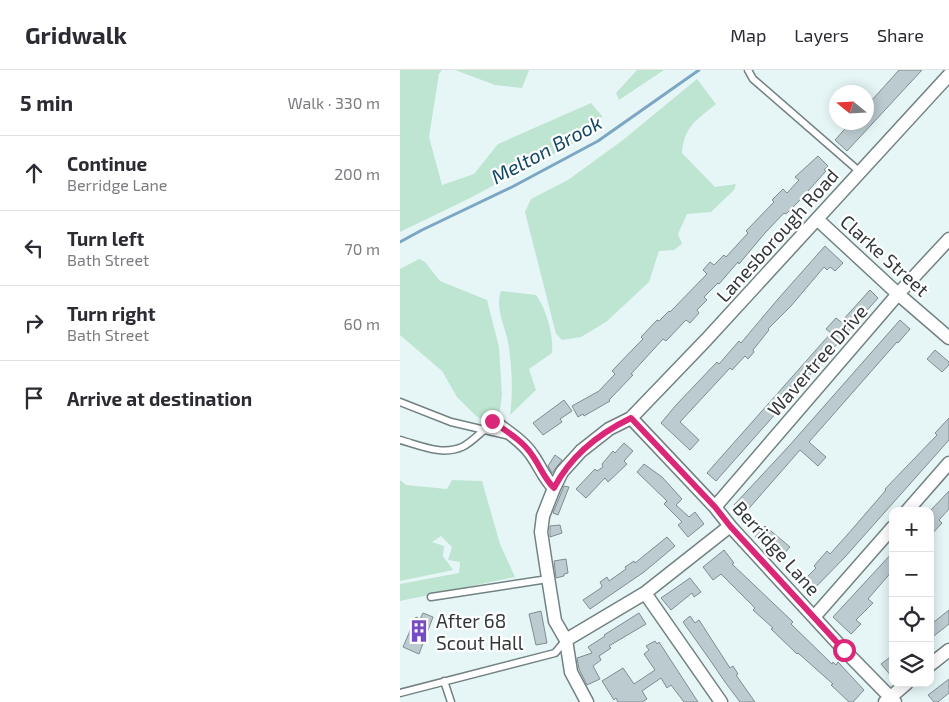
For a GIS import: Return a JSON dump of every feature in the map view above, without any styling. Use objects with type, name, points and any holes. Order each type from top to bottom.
[{"type":"street","name":"Lanesborough Road","points":[[587,702],[571,672],[566,640],[555,622],[541,532],[543,516],[562,472],[581,451],[609,429],[631,418],[818,220],[949,75]]},
{"type":"street","name":"Clarke Street","points":[[818,220],[949,338]]},
{"type":"street","name":"Wavertree Drive","points":[[715,507],[898,294],[949,239]]},
{"type":"street","name":"Berridge Lane","points":[[631,418],[715,507],[730,526],[890,700]]},
{"type":"street","points":[[488,426],[513,436],[531,453],[545,479],[554,488]]},
{"type":"street","points":[[910,507],[949,463]]},
{"type":"street","points":[[566,640],[645,593],[730,526]]},
{"type":"street","points":[[814,617],[889,532]]},
{"type":"street","points":[[645,593],[721,702]]},
{"type":"street","points":[[934,662],[949,650]]},
{"type":"street","points":[[890,700],[903,687]]},
{"type":"lane","points":[[748,70],[753,79],[860,172]]},
{"type":"lane","points":[[400,402],[451,422],[488,426]]},
{"type":"lane","points":[[400,440],[436,451],[451,450],[462,447],[488,426]]},
{"type":"lane","points":[[430,597],[548,579]]},
{"type":"lane","points":[[400,693],[555,652],[566,640]]},
{"type":"lane","points":[[444,682],[451,702]]},
{"type":"green space","points":[[400,70],[442,70],[439,74],[429,137],[442,185],[474,174],[498,144],[591,103],[602,116],[597,131],[468,199],[400,232]]},
{"type":"green space","points":[[455,70],[529,70],[522,88],[495,85]]},
{"type":"green space","points":[[637,70],[664,70],[619,100],[616,93]]},
{"type":"green space","points":[[697,79],[716,104],[693,124],[685,136],[682,153],[715,187],[736,184],[734,190],[711,212],[687,214],[678,234],[682,244],[674,250],[659,251],[649,282],[606,322],[581,337],[562,340],[556,334],[525,212],[531,199],[568,180],[623,140]]},
{"type":"green space","points":[[419,259],[425,262],[440,281],[487,300],[499,347],[502,395],[499,417],[486,421],[476,416],[457,397],[442,371],[400,335],[400,269]]},
{"type":"green space","points":[[501,291],[536,295],[546,315],[552,339],[552,353],[529,369],[536,390],[510,415],[511,365],[508,341],[499,305]]},
{"type":"green space","points":[[400,480],[406,485],[447,489],[452,480],[482,481],[500,544],[515,577],[400,601],[400,584],[459,573],[460,562],[448,560],[452,547],[441,536],[432,542],[444,546],[443,556],[453,570],[400,581]]},
{"type":"building","points":[[899,70],[922,70],[874,122],[874,98]]},
{"type":"building","points":[[844,130],[866,130],[847,151],[835,140]]},
{"type":"building","points":[[818,156],[828,166],[824,170],[826,171],[799,201],[786,214],[784,213],[765,233],[739,264],[738,262],[719,284],[704,297],[707,300],[697,310],[699,313],[690,323],[686,320],[666,341],[663,339],[631,374],[633,375],[610,401],[584,416],[583,414],[578,417],[572,406],[599,391],[615,374],[612,371],[643,339],[641,337],[657,320],[659,321],[670,312],[707,274],[703,270],[710,262],[714,265],[724,255],[726,257],[748,233],[746,231],[774,202],[772,200],[783,189],[787,193],[799,180],[795,177]]},
{"type":"building","points":[[825,246],[843,263],[835,271],[830,267],[827,270],[824,267],[791,306],[768,329],[748,359],[745,356],[732,370],[730,368],[680,422],[699,440],[690,450],[661,423],[717,362],[719,364],[739,341],[741,343]]},
{"type":"building","points":[[870,290],[878,298],[716,481],[707,473],[831,333],[826,329],[836,318],[841,322]]},
{"type":"building","points":[[900,320],[910,329],[809,442],[826,457],[818,466],[800,450],[744,514],[734,505],[789,446]]},
{"type":"building","points":[[935,350],[949,362],[949,365],[942,372],[927,359]]},
{"type":"building","points":[[564,400],[572,411],[560,419],[562,422],[543,435],[533,423]]},
{"type":"building","points":[[949,418],[949,440],[845,557],[809,594],[800,584],[816,568],[814,566],[827,551],[830,554],[885,489],[937,435],[935,433]]},
{"type":"building","points":[[624,443],[633,451],[624,461],[627,464],[608,482],[605,478],[586,498],[576,489],[595,469],[597,471],[603,467],[602,464],[613,451],[615,453]]},
{"type":"building","points":[[555,455],[562,460],[552,473],[548,466]]},
{"type":"building","points":[[644,464],[662,477],[682,499],[676,505],[689,517],[695,512],[704,524],[688,537],[678,525],[682,522],[664,504],[667,501],[637,472]]},
{"type":"building","points":[[564,486],[569,487],[558,515],[553,513]]},
{"type":"building","points":[[949,491],[949,509],[939,520],[942,523],[934,532],[934,507]]},
{"type":"building","points":[[560,525],[562,533],[550,537],[550,526]]},
{"type":"building","points":[[765,526],[790,547],[782,556],[772,547],[770,549],[755,537]]},
{"type":"building","points":[[667,537],[675,546],[644,572],[590,609],[583,600],[601,588],[600,582],[607,577],[609,581]]},
{"type":"building","points":[[724,550],[734,563],[732,564],[793,622],[791,624],[832,664],[833,662],[836,665],[838,662],[864,690],[853,702],[849,702],[831,685],[833,684],[771,629],[773,628],[753,610],[755,608],[721,574],[713,580],[703,567]]},
{"type":"building","points":[[889,556],[889,575],[868,599],[873,603],[856,620],[861,624],[851,634],[833,617]]},
{"type":"building","points":[[566,559],[568,573],[556,578],[554,561]]},
{"type":"building","points":[[690,578],[701,592],[694,597],[692,593],[671,610],[661,598]]},
{"type":"building","points":[[949,610],[949,624],[934,636],[934,622]]},
{"type":"building","points":[[541,611],[547,643],[536,645],[529,614]]},
{"type":"building","name":"After 68 Scout Hall","points":[[423,613],[433,617],[419,654],[403,647],[416,617],[420,619]]},
{"type":"building","points":[[639,613],[646,624],[609,646],[611,648],[599,656],[601,660],[593,666],[600,679],[587,685],[579,669],[577,658],[592,653],[588,647]]},
{"type":"building","points":[[690,616],[695,623],[699,620],[730,668],[733,666],[738,674],[736,675],[755,702],[740,702],[683,622]]},
{"type":"building","points":[[655,641],[657,644],[659,642],[698,702],[684,702],[671,685],[667,688],[661,678],[642,691],[647,699],[642,702],[618,702],[616,698],[614,700],[602,681],[623,668],[634,684],[655,670],[644,654],[649,650],[646,646]]},
{"type":"building","points":[[889,658],[889,673],[881,664]]},
{"type":"building","points":[[949,679],[949,693],[938,702],[934,702],[928,695]]},
{"type":"waterway","name":"Melton Brook","points":[[400,242],[512,187],[598,141],[699,70]]},
{"type":"place","name":"After 68 Scout Hall","points":[[419,631]]},
{"type":"route","points":[[492,421],[513,436],[531,453],[545,479],[554,488],[562,472],[581,451],[609,429],[631,418],[715,507],[730,526],[844,650]]}]
